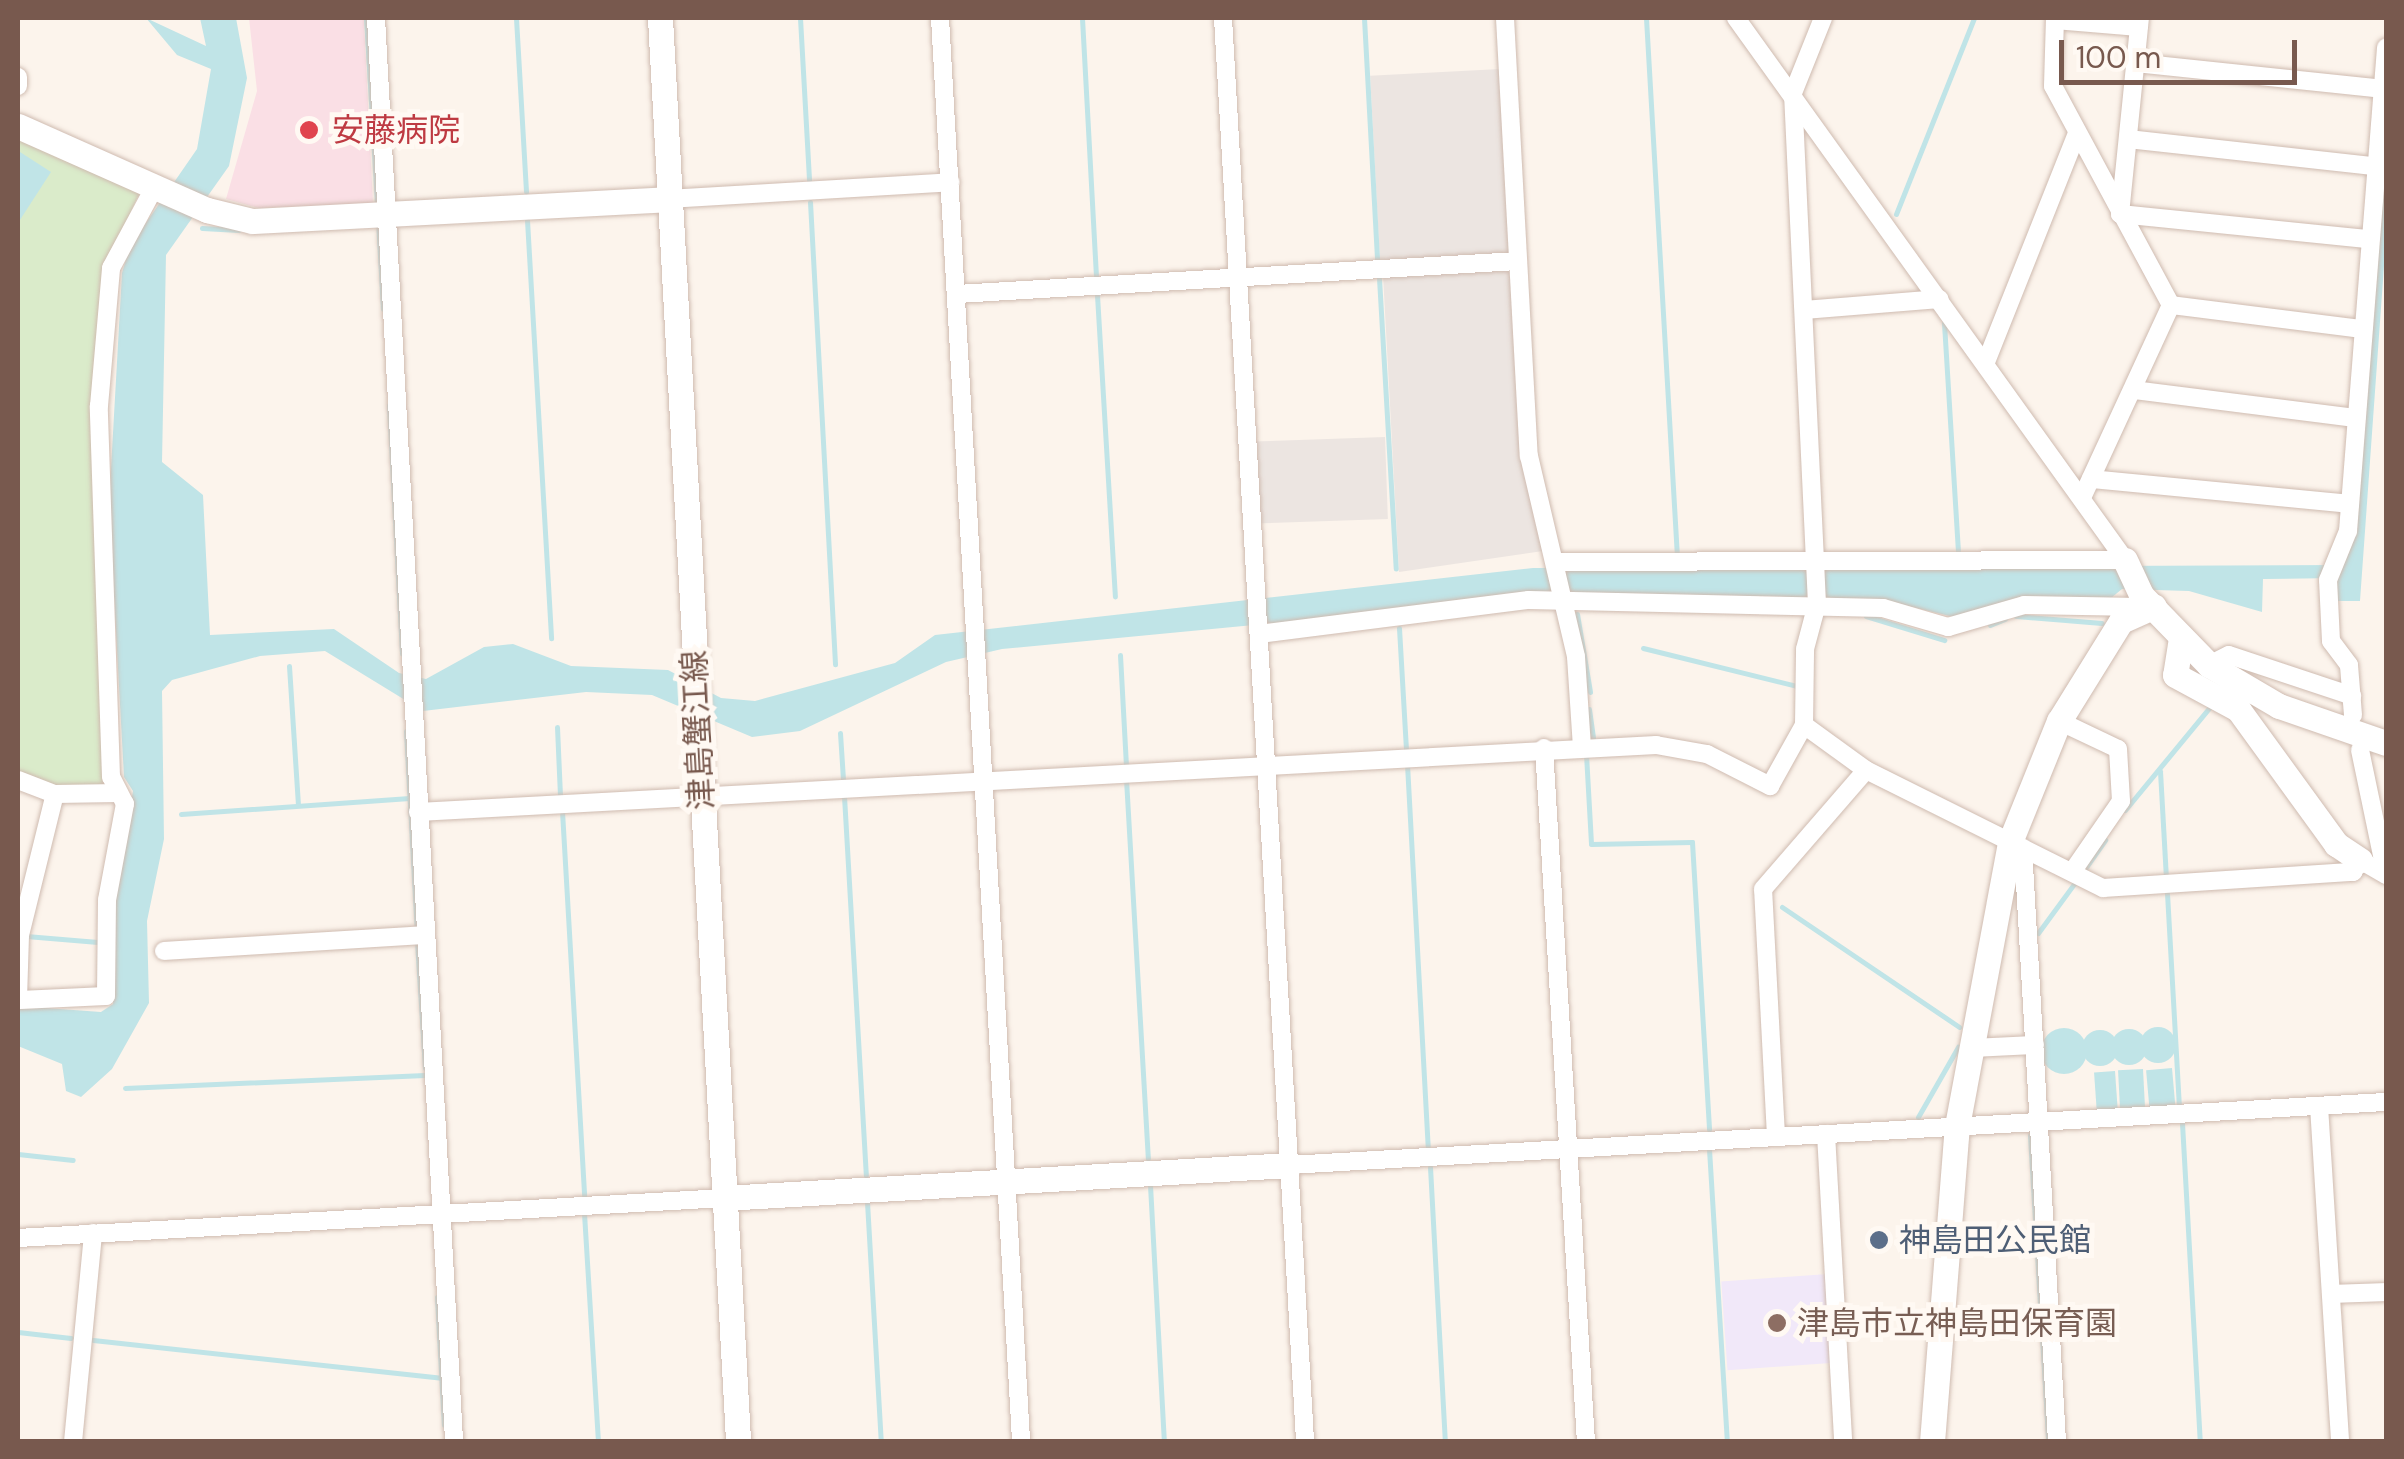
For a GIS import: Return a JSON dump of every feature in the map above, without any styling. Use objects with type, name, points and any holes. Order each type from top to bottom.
[{"type":"street","points":[[376,18],[380,214],[411,674],[454,1442]]},
{"type":"street","name":"津島蟹江線","points":[[660,18],[738,1442]]},
{"type":"street","points":[[940,18],[1021,1442]]},
{"type":"street","points":[[1223,18],[1304,1442]]},
{"type":"street","points":[[1504,18],[1530,456],[1565,605],[1582,747]]},
{"type":"street","points":[[1736,18],[1986,362],[2126,562],[2148,600],[2181,638],[2210,665],[2279,706],[2386,743]]},
{"type":"street","points":[[418,812],[1582,747],[1684,747],[1770,786],[1804,726],[1805,649],[1817,604],[1793,93],[1823,18]]},
{"type":"street","points":[[2120,214],[2140,22],[2055,19],[2054,86],[2120,214],[2172,305]]},
{"type":"street","points":[[2210,665],[2229,655],[2353,706],[2349,666],[2331,641],[2328,580],[2350,504],[2367,239],[2386,47]]},
{"type":"street","points":[[2136,63],[2382,89]]},
{"type":"street","points":[[18,77],[18,86]]},
{"type":"street","points":[[18,126],[206,210],[252,222],[950,182]]},
{"type":"street","points":[[1986,362],[2077,133]]},
{"type":"street","points":[[2128,138],[2374,166]]},
{"type":"street","points":[[54,794],[20,935],[19,1000],[106,996],[119,793],[102,609],[99,406],[111,268],[161,191]]},
{"type":"street","points":[[2120,214],[2367,239]]},
{"type":"street","points":[[957,294],[1518,261]]},
{"type":"street","points":[[1804,310],[1940,300]]},
{"type":"street","points":[[2172,305],[2361,330]]},
{"type":"street","points":[[2082,498],[2172,305]]},
{"type":"street","points":[[2134,390],[2356,418]]},
{"type":"street","points":[[2092,479],[2350,504]]},
{"type":"street","points":[[1556,564],[2126,562]]},
{"type":"street","points":[[1258,631],[1529,600],[1565,605],[1817,604],[1883,608],[1948,627],[2024,605],[2148,600]]},
{"type":"street","points":[[1932,1442],[1958,1126],[1971,1048],[2016,845],[2059,721],[2121,621],[2148,600]]},
{"type":"street","points":[[2181,638],[2175,675],[2238,709],[2336,844],[2386,875]]},
{"type":"street","points":[[2059,721],[2118,749],[2121,801],[2072,872]]},
{"type":"street","points":[[1804,726],[1866,770],[2102,888],[2352,872],[2360,860]]},
{"type":"street","points":[[1544,748],[1586,1442]]},
{"type":"street","points":[[2360,750],[2386,875]]},
{"type":"street","points":[[1776,1136],[1763,889],[1866,770]]},
{"type":"street","points":[[18,780],[54,794],[119,793]]},
{"type":"street","points":[[2016,845],[2035,1044],[2057,1442]]},
{"type":"street","points":[[164,951],[423,935]]},
{"type":"street","points":[[1971,1048],[2035,1044]]},
{"type":"street","points":[[18,1238],[2386,1102]]},
{"type":"street","points":[[2319,1106],[2340,1442]]},
{"type":"street","points":[[1826,1134],[1843,1442]]},
{"type":"street","points":[[74,1442],[93,1233]]},
{"type":"street","points":[[2332,1294],[2386,1292]]},
{"type":"shaded area","name":"安藤病院","points":[[249,18],[431,18],[364,21],[373,204],[259,208],[226,199],[257,91]]},
{"type":"shaded area","points":[[1500,69],[1510,254],[1380,261],[1370,76]]},
{"type":"shaded area","points":[[1505,269],[1513,274],[1543,551],[1399,572],[1383,275]]},
{"type":"shaded area","points":[[1385,437],[1388,519],[1256,524],[1253,442]]},
{"type":"shaded area","name":"津島市立神島田保育園","points":[[1828,1274],[1834,1363],[1727,1370],[1721,1281]]},
{"type":"green space","points":[[18,136],[140,192],[105,267],[93,405],[103,787],[57,788],[18,773]]},
{"type":"water","points":[[146,18],[206,46],[200,18],[236,18],[247,78],[229,166],[166,255],[162,462],[203,495],[210,635],[334,629],[399,673],[426,679],[484,647],[513,644],[571,666],[668,670],[721,698],[755,701],[895,663],[935,635],[1533,568],[2341,565],[2357,529],[2386,104],[2386,238],[2360,601],[2337,601],[2337,578],[2263,579],[2262,612],[2189,591],[2122,589],[2105,603],[1958,618],[1887,601],[1758,596],[1285,622],[1002,649],[946,662],[800,731],[752,737],[652,695],[586,692],[423,711],[325,651],[260,656],[172,680],[162,691],[164,839],[147,921],[149,1003],[112,1069],[81,1097],[66,1091],[62,1064],[18,1046],[18,1006],[101,1012],[113,1004],[115,893],[133,791],[124,777],[109,504],[122,273],[130,246],[197,149],[211,69],[177,55]]},
{"type":"water","points":[[20,152],[51,172],[18,223],[18,156]]},
{"type":"water","points":[[2158,1027],[2171,1032],[2176,1045],[2171,1058],[2158,1063],[2145,1058],[2140,1045],[2145,1032]]},
{"type":"water","points":[[2064,1028],[2080,1035],[2087,1051],[2080,1067],[2064,1074],[2048,1067],[2041,1051],[2048,1035]]},
{"type":"water","points":[[2129,1029],[2142,1034],[2147,1047],[2142,1060],[2129,1065],[2116,1060],[2111,1047],[2116,1034]]},
{"type":"water","points":[[2100,1030],[2113,1035],[2118,1048],[2113,1061],[2100,1066],[2087,1061],[2082,1048],[2087,1035]]},
{"type":"water","points":[[2172,1068],[2175,1106],[2149,1108],[2146,1070]]},
{"type":"water","points":[[2143,1069],[2145,1108],[2120,1109],[2118,1070]]},
{"type":"water","points":[[2115,1071],[2118,1110],[2097,1111],[2094,1072]]},
{"type":"waterway","points":[[366,18],[377,204]]},
{"type":"waterway","points":[[516,18],[526,192]]},
{"type":"waterway","points":[[800,18],[809,180]]},
{"type":"waterway","points":[[1082,18],[1096,277]]},
{"type":"waterway","points":[[1364,18],[1377,260]]},
{"type":"waterway","points":[[1646,18],[1677,557]]},
{"type":"waterway","points":[[1896,214],[1974,18]]},
{"type":"waterway","points":[[810,202],[835,664]]},
{"type":"waterway","points":[[378,220],[383,309]]},
{"type":"waterway","points":[[527,220],[551,638]]},
{"type":"waterway","points":[[202,228],[239,230]]},
{"type":"waterway","points":[[1379,278],[1396,569]]},
{"type":"waterway","points":[[1097,295],[1115,596]]},
{"type":"waterway","points":[[1944,323],[1958,555]]},
{"type":"waterway","points":[[389,405],[402,654]]},
{"type":"waterway","points":[[1577,614],[1590,692]]},
{"type":"waterway","points":[[1866,616],[1944,640]]},
{"type":"waterway","points":[[2016,616],[2102,623]]},
{"type":"waterway","points":[[1990,625],[2005,619]]},
{"type":"waterway","points":[[1399,628],[1406,750]]},
{"type":"waterway","points":[[1643,648],[1797,686]]},
{"type":"waterway","points":[[1120,655],[1126,765]]},
{"type":"waterway","points":[[289,666],[298,804]]},
{"type":"waterway","points":[[2125,810],[2209,708]]},
{"type":"waterway","points":[[1589,709],[1593,738]]},
{"type":"waterway","points":[[557,727],[560,797]]},
{"type":"waterway","points":[[406,731],[417,931]]},
{"type":"waterway","points":[[840,733],[843,780]]},
{"type":"waterway","points":[[1586,754],[1591,844],[1692,842],[1709,1129]]},
{"type":"waterway","points":[[1407,764],[1428,1146]]},
{"type":"waterway","points":[[2160,771],[2166,877]]},
{"type":"waterway","points":[[1126,779],[1148,1158]]},
{"type":"waterway","points":[[844,796],[866,1175]]},
{"type":"waterway","points":[[181,814],[409,798]]},
{"type":"waterway","points":[[562,811],[584,1197]]},
{"type":"waterway","points":[[2084,870],[2105,840]]},
{"type":"waterway","points":[[2038,933],[2076,881]]},
{"type":"waterway","points":[[2167,893],[2179,1105]]},
{"type":"waterway","points":[[1782,907],[1959,1027]]},
{"type":"waterway","points":[[26,936],[98,942]]},
{"type":"waterway","points":[[417,941],[425,1068]]},
{"type":"waterway","points":[[1918,1117],[1958,1047]]},
{"type":"waterway","points":[[125,1088],[425,1075]]},
{"type":"waterway","points":[[2182,1123],[2200,1442]]},
{"type":"waterway","points":[[2030,1135],[2048,1442]]},
{"type":"waterway","points":[[1709,1149],[1727,1442]]},
{"type":"waterway","points":[[18,1154],[73,1160]]},
{"type":"waterway","points":[[1430,1167],[1445,1442]]},
{"type":"waterway","points":[[1150,1185],[1164,1442]]},
{"type":"waterway","points":[[867,1202],[881,1442]]},
{"type":"waterway","points":[[584,1213],[598,1442]]},
{"type":"waterway","points":[[437,1297],[444,1425]]},
{"type":"waterway","points":[[18,1332],[71,1338]]},
{"type":"waterway","points":[[93,1340],[441,1378]]},
{"type":"place","name":"安藤病院","points":[[309,130]]},
{"type":"place","name":"神島田公民館","points":[[1879,1240]]},
{"type":"place","name":"津島市立神島田保育園","points":[[1777,1323]]}]
